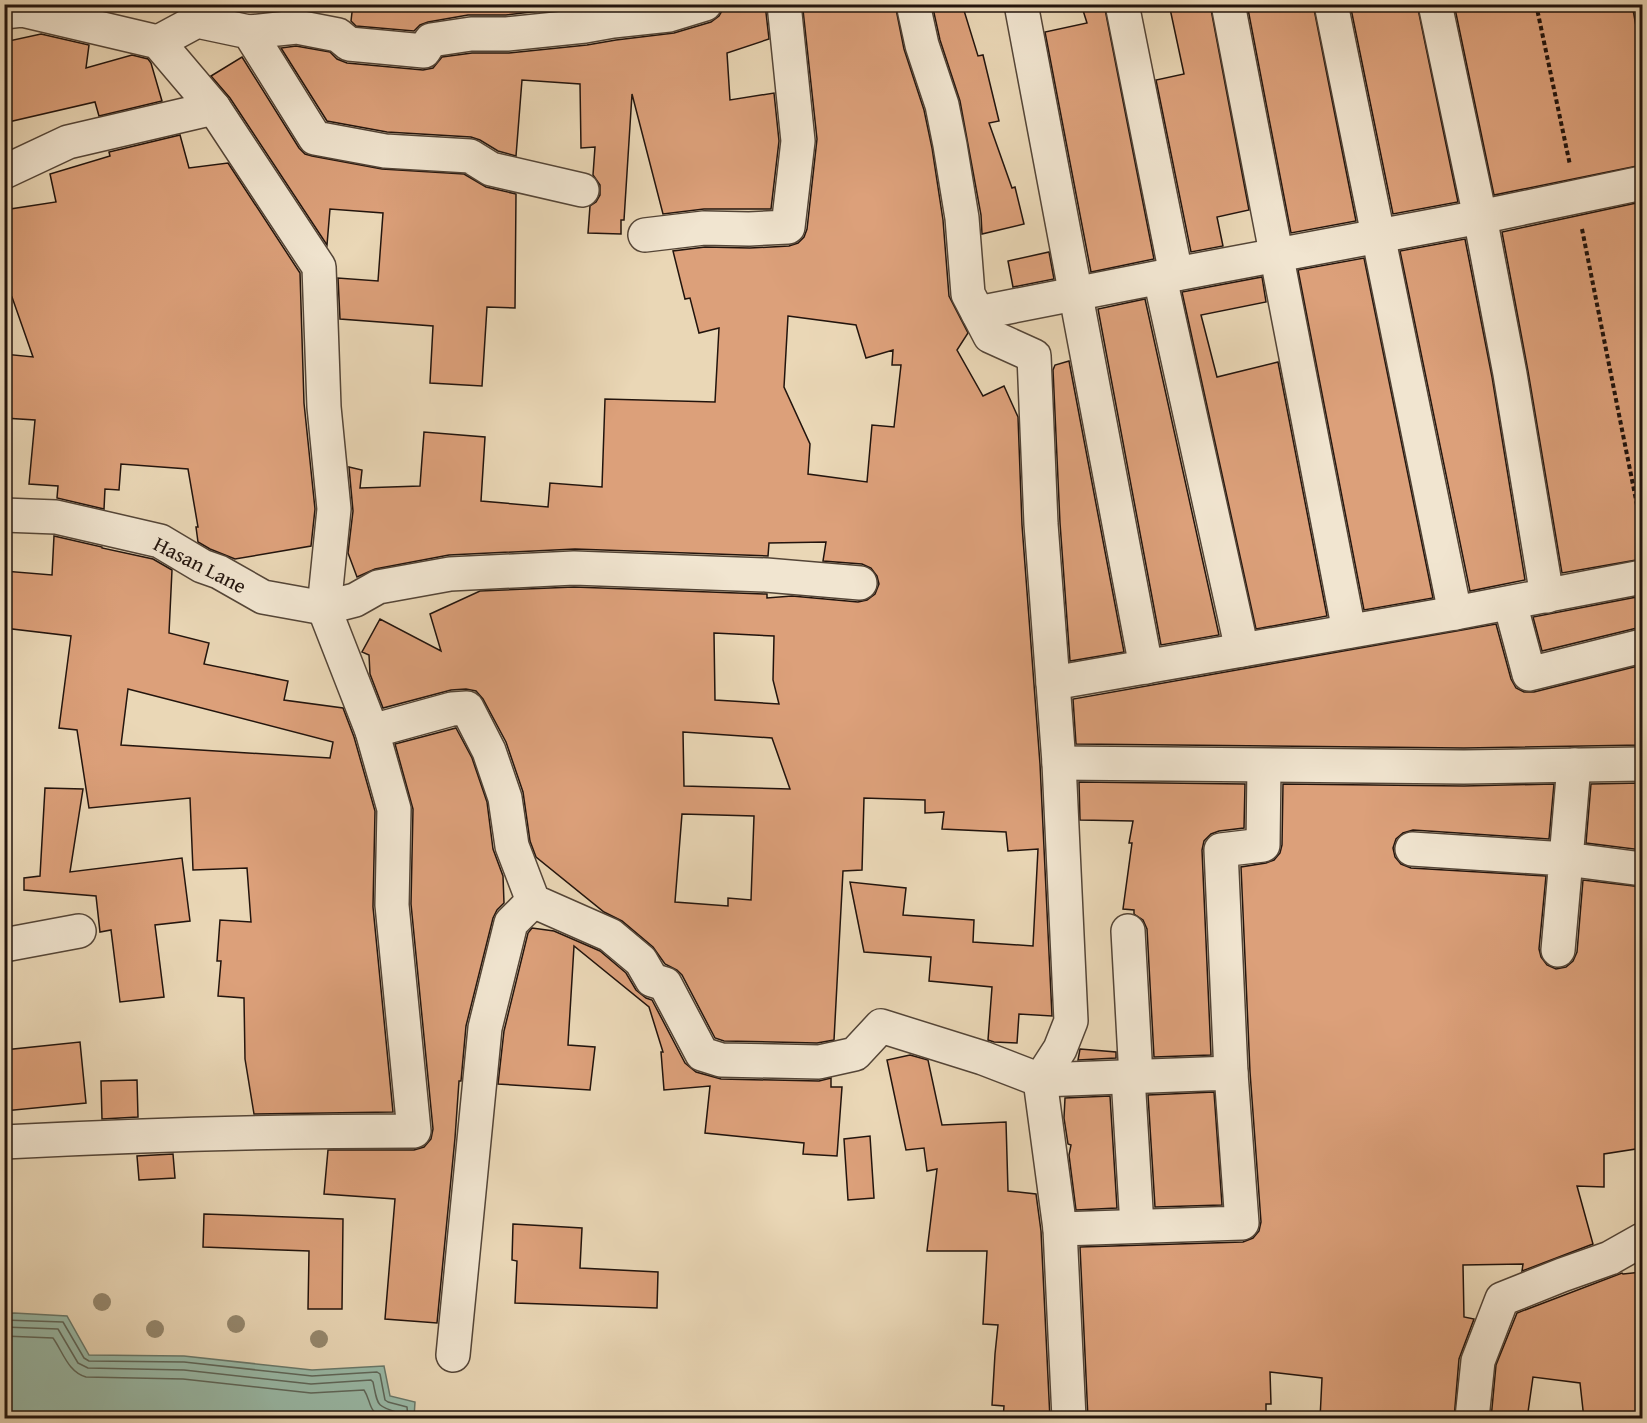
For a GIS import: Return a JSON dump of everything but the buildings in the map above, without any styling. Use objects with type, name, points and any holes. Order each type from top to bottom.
[{"type":"street","points":[[158,42],[197,21],[249,32],[297,27],[338,35],[349,44],[424,51],[431,40],[471,34],[507,34],[585,26],[669,15],[705,4]]},
{"type":"street","points":[[645,235],[704,228],[788,227],[798,141],[784,4]]},
{"type":"street","points":[[913,4],[922,45],[942,105],[950,145],[962,218],[968,294],[990,336],[1034,356],[1041,524],[1059,763],[1071,1021],[1060,1048],[1040,1080],[1059,1229],[1069,1419]]},
{"type":"street","points":[[1021,4],[1146,667]]},
{"type":"street","points":[[1122,4],[1168,276],[1242,650]]},
{"type":"street","points":[[1228,4],[1349,632]]},
{"type":"street","points":[[1331,4],[1455,613]]},
{"type":"street","points":[[1435,4],[1510,374],[1546,596]]},
{"type":"street","points":[[4,12],[22,10],[158,42],[214,108],[319,267],[324,407],[334,509],[324,608],[372,731],[394,809],[393,906],[414,1131],[239,1132],[4,1142]]},
{"type":"street","points":[[249,32],[315,138],[386,151],[470,156],[491,169],[582,190]]},
{"type":"street","points":[[4,172],[68,142],[214,108]]},
{"type":"street","points":[[978,313],[1480,217],[1642,183]]},
{"type":"street","name":"Hasan Lane","points":[[4,515],[56,517],[160,541],[201,566],[219,572],[263,597],[324,608]]},
{"type":"street","points":[[324,608],[355,600],[378,587],[450,574],[574,568],[766,575],[860,583]]},
{"type":"street","points":[[1053,683],[1455,613],[1642,577]]},
{"type":"street","points":[[1510,603],[1529,674],[1642,646]]},
{"type":"street","points":[[372,731],[452,709],[467,708],[489,751],[505,798],[512,846],[533,901],[610,935],[641,961],[652,980],[665,984],[702,1054],[721,1060],[819,1062],[855,1054],[881,1026],[983,1058],[1040,1080],[1232,1073]]},
{"type":"street","points":[[1059,763],[1464,767],[1642,764]]},
{"type":"street","points":[[1558,950],[1575,765]]},
{"type":"street","points":[[1059,1229],[1242,1223],[1221,850],[1263,845],[1264,766]]},
{"type":"street","points":[[1412,849],[1566,859],[1642,869]]},
{"type":"street","points":[[453,1355],[485,1028],[511,923],[533,901]]},
{"type":"street","points":[[4,945],[79,931]]},
{"type":"street","points":[[1128,931],[1137,1226]]},
{"type":"street","points":[[1472,1419],[1478,1361],[1502,1299],[1610,1258],[1642,1240]]},
{"type":"path","points":[[1536,4],[1642,530]]},
{"type":"water","points":[[5,1314],[67,1316],[89,1355],[184,1356],[312,1370],[384,1366],[390,1396],[415,1402],[414,1418],[5,1418]]}]
